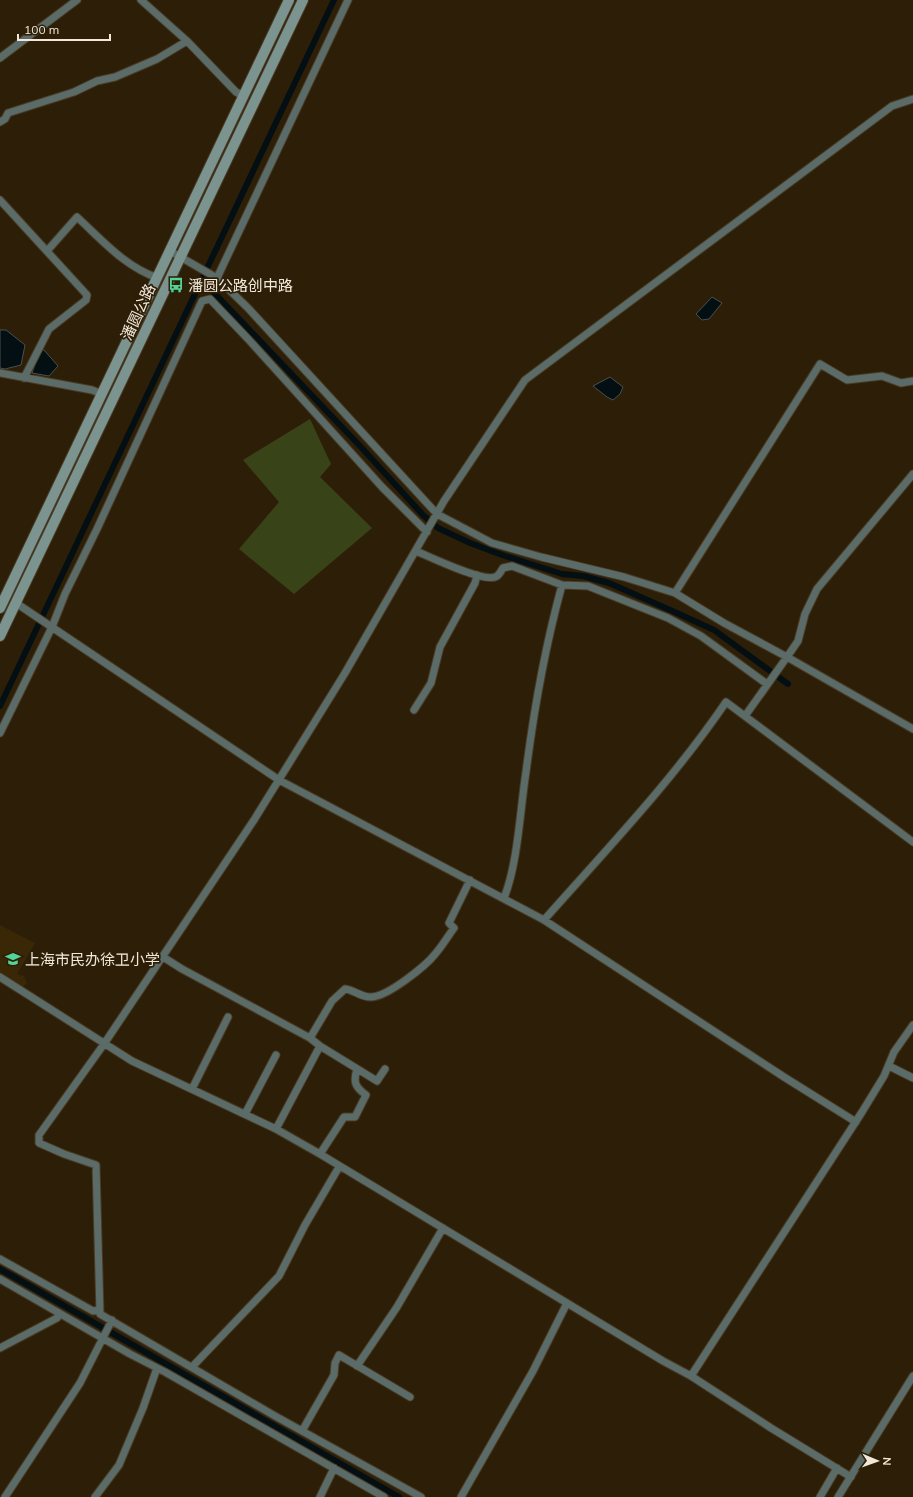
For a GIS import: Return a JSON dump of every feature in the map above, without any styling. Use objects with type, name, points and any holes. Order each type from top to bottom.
[{"type":"main road","name":"潘圆公路","points":[[0,608],[289,0]]},
{"type":"main road","name":"潘圆公路","points":[[0,636],[303,0]]},
{"type":"street","points":[[0,58],[76,0]]},
{"type":"street","points":[[141,0],[187,41],[236,92],[244,96]]},
{"type":"street","points":[[217,278],[348,0]]},
{"type":"street","points":[[0,122],[5,119],[8,113],[74,92],[97,81],[115,77],[157,59],[187,41]]},
{"type":"street","points":[[421,1497],[302,1431],[111,1322],[100,1314],[96,1165],[64,1154],[39,1143],[38,1139],[104,1044],[279,780],[345,673],[436,515],[524,380],[892,106],[913,99]]},
{"type":"street","points":[[0,200],[87,295],[86,300],[49,328],[24,378]]},
{"type":"street","points":[[47,251],[77,216],[128,262],[142,272],[158,278]]},
{"type":"street","points":[[170,251],[217,278],[248,308],[436,515],[492,543],[541,557],[624,577],[675,593],[724,623],[913,729]]},
{"type":"street","points":[[0,733],[100,522],[202,301],[210,299],[382,487],[427,531]]},
{"type":"street","points":[[675,593],[820,364],[847,380],[882,376],[901,383],[913,381]]},
{"type":"street","points":[[0,373],[92,390],[102,394]]},
{"type":"street","points":[[745,716],[798,641],[805,614],[817,589],[913,474]]},
{"type":"street","points":[[416,551],[457,569],[477,575],[494,578],[503,568],[512,566],[562,585],[588,586],[668,618],[701,636],[767,684]]},
{"type":"street","points":[[414,710],[431,683],[440,647],[477,575]]},
{"type":"street","points":[[504,898],[512,870],[533,716],[549,634],[562,585]]},
{"type":"street","points":[[16,603],[279,780],[544,920],[784,1077],[856,1122]]},
{"type":"street","points":[[544,920],[672,774],[704,734],[726,702],[913,842]]},
{"type":"street","points":[[310,1038],[332,1001],[344,989],[351,990],[371,998],[378,996],[406,979],[436,954],[454,928],[449,923],[470,880]]},
{"type":"street","points":[[162,957],[310,1038],[320,1046],[377,1081],[385,1068]]},
{"type":"street","points":[[0,977],[132,1061],[276,1129],[320,1154],[339,1167],[663,1361],[691,1376],[851,1477]]},
{"type":"street","points":[[192,1089],[228,1017]]},
{"type":"street","points":[[691,1376],[856,1122],[884,1076],[894,1052],[913,1024]]},
{"type":"street","points":[[276,1129],[320,1046]]},
{"type":"street","points":[[245,1114],[276,1055]]},
{"type":"street","points":[[889,1066],[913,1078]]},
{"type":"street","points":[[320,1154],[344,1117],[355,1116],[366,1095],[357,1088],[355,1082],[357,1069]]},
{"type":"street","points":[[192,1367],[279,1276],[305,1225],[339,1167]]},
{"type":"street","points":[[357,1366],[397,1307],[443,1228]]},
{"type":"street","points":[[0,1259],[93,1311],[99,1310]]},
{"type":"street","points":[[0,1279],[59,1314],[384,1497]]},
{"type":"street","points":[[460,1497],[533,1371],[567,1303]]},
{"type":"street","points":[[0,1348],[57,1318],[59,1314]]},
{"type":"street","points":[[5,1497],[80,1383],[111,1322]]},
{"type":"street","points":[[302,1431],[334,1375],[334,1363],[339,1354],[410,1397]]},
{"type":"street","points":[[95,1497],[119,1464],[143,1408],[157,1368]]},
{"type":"street","points":[[838,1497],[913,1376]]},
{"type":"street","points":[[320,1497],[334,1468]]},
{"type":"street","points":[[820,1497],[837,1468]]},
{"type":"shaded area","points":[[712,297],[722,303],[709,319],[702,320],[696,314]]},
{"type":"shaded area","points":[[0,330],[6,330],[25,345],[21,365],[5,369],[0,368]]},
{"type":"shaded area","points":[[40,350],[44,350],[58,366],[49,376],[32,373]]},
{"type":"shaded area","points":[[610,377],[623,387],[620,394],[613,400],[593,386]]},
{"type":"shaded area","name":"上海市民办徐卫小学","points":[[0,925],[35,943],[17,974],[24,976],[27,983],[16,993],[0,983]]},
{"type":"green space","points":[[310,419],[331,464],[320,477],[372,528],[294,594],[239,549],[279,502],[243,460]]},
{"type":"waterway","points":[[0,706],[334,0]]},
{"type":"waterway","points":[[202,280],[360,446],[423,515],[438,528],[470,543],[502,555],[562,574],[583,576],[609,583],[677,613],[714,630],[788,684]]},
{"type":"waterway","points":[[0,1269],[399,1497]]},
{"type":"place","name":"潘圆公路创中路","points":[[176,285]]},
{"type":"place","name":"上海市民办徐卫小学","points":[[13,959]]}]
